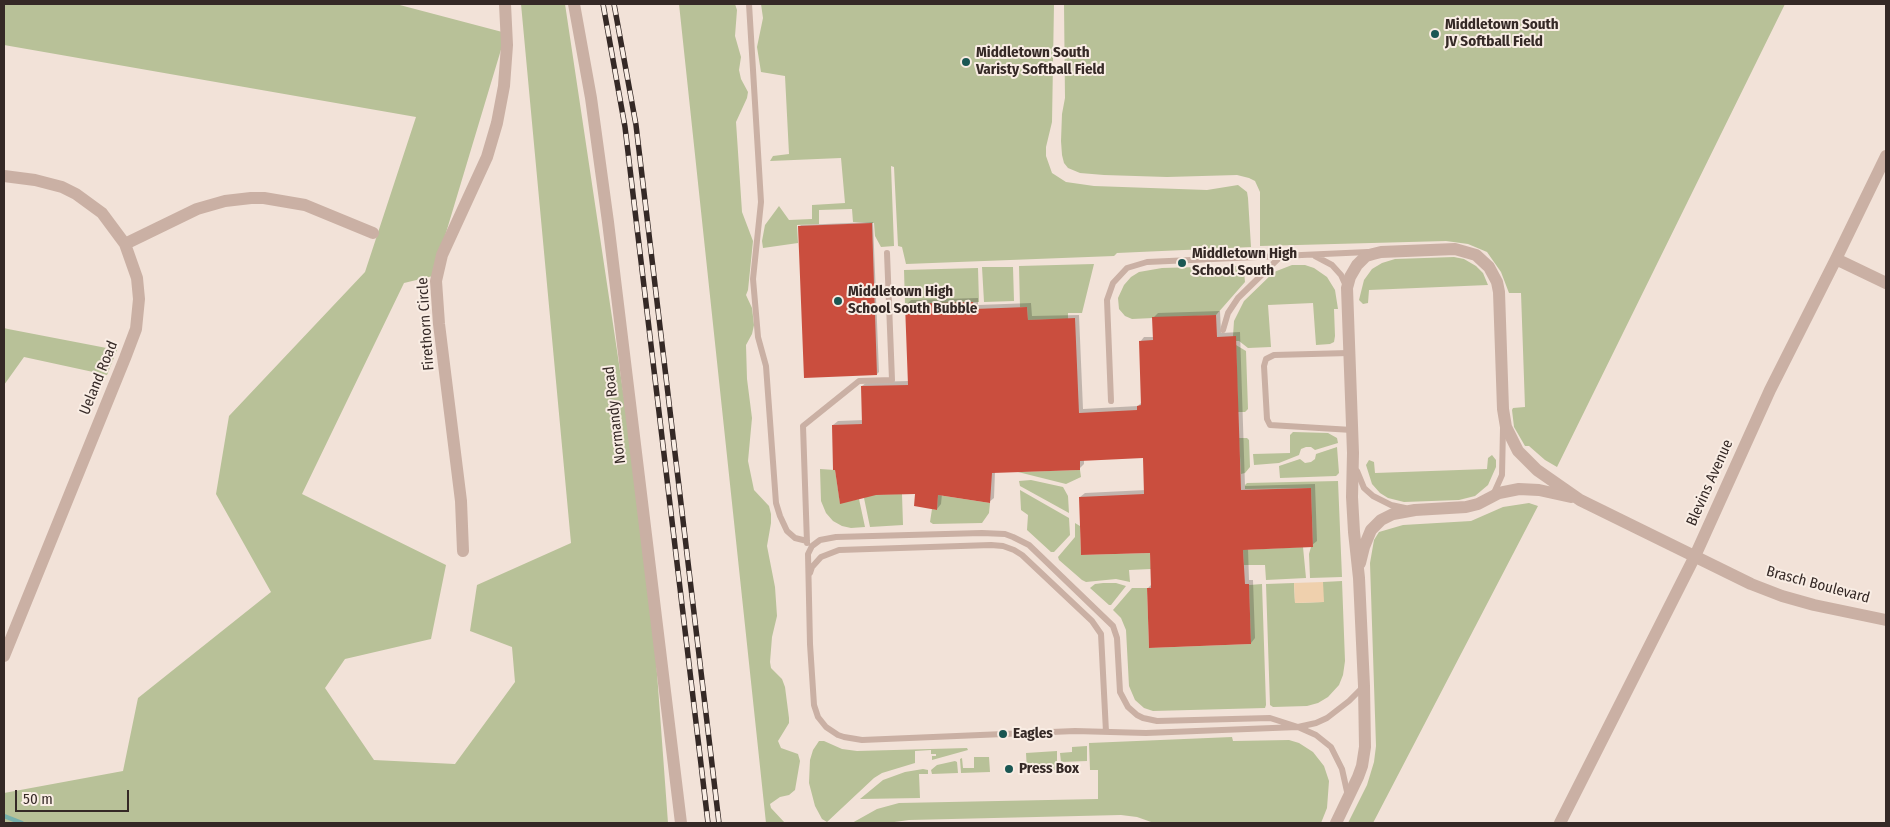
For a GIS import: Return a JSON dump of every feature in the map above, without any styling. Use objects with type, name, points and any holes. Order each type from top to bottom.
[{"type":"street","name":"Normandy Road","points":[[574,4],[591,98],[608,222],[680,823]]},
{"type":"street","name":"Firethorn Circle","points":[[463,551],[461,501],[439,324],[436,281],[442,255],[487,157],[497,123],[504,86],[507,45],[505,10]]},
{"type":"street","name":"Blevins Avenue","points":[[1560,823],[1695,556],[1770,390],[1886,156]]},
{"type":"street","name":"Ueland Road","points":[[4,176],[50,183],[76,194],[102,213],[125,244],[137,278],[139,305],[136,329],[4,656]]},
{"type":"street","points":[[125,244],[197,208],[225,201],[251,198],[264,198],[305,205],[373,233]]},
{"type":"street","points":[[1360,578],[1354,532],[1347,292],[1350,277],[1357,265],[1366,256],[1381,252],[1455,249],[1476,255],[1489,267],[1497,282],[1499,292],[1503,409],[1509,434],[1524,458],[1537,470],[1580,500]]},
{"type":"street","points":[[1836,260],[1886,282]]},
{"type":"street","points":[[1336,823],[1360,772],[1364,757],[1364,686],[1360,578],[1361,557],[1371,530],[1387,517],[1414,510],[1466,507],[1478,504],[1506,491],[1526,489],[1580,500]]},
{"type":"street","name":"Brasch Boulevard","points":[[1580,500],[1751,584],[1782,596],[1814,605],[1886,620]]},
{"type":"lane","points":[[749,4],[760,202],[753,280],[758,337],[766,366],[776,503],[787,531],[795,538],[807,540]]},
{"type":"lane","points":[[1111,401],[1107,300],[1113,283],[1127,268],[1147,262],[1381,252]]},
{"type":"lane","points":[[887,253],[892,380],[859,381],[803,426],[814,705],[821,721],[838,736],[862,740],[1075,731],[1146,733],[1298,727],[1316,723],[1327,718],[1349,702],[1364,686]]},
{"type":"lane","points":[[1306,255],[1319,257],[1332,265],[1343,279],[1347,292]]},
{"type":"lane","points":[[1223,330],[1228,313],[1238,298],[1281,256]]},
{"type":"lane","points":[[1349,353],[1274,355],[1266,359],[1264,366],[1266,418],[1270,425],[1352,430]]},
{"type":"lane","points":[[1492,496],[1498,486],[1503,469],[1503,409]]},
{"type":"lane","points":[[1353,452],[1359,479],[1373,496],[1391,506],[1414,510]]},
{"type":"lane","points":[[808,559],[812,546],[820,540],[831,537],[982,532],[1014,536],[1029,545],[1113,626],[1117,638],[1120,692],[1128,707],[1137,715],[1157,721],[1270,718],[1298,727],[1316,735],[1331,747],[1342,769],[1348,799]]},
{"type":"lane","points":[[808,579],[816,562],[827,554],[839,550],[991,545],[1003,546],[1014,550],[1022,555],[1092,621],[1101,634],[1106,732]]},
{"type":"green space","points":[[4,4],[396,4],[506,33],[433,276],[404,283],[302,494],[446,565],[431,639],[345,659],[325,688],[374,760],[455,764],[515,682],[512,647],[470,631],[477,585],[571,543],[521,4],[565,4],[649,564],[668,823],[4,823],[4,793],[123,771],[138,698],[271,592],[216,494],[229,416],[365,272],[416,117],[4,45]]},
{"type":"green space","points":[[679,4],[735,4],[737,10],[735,36],[741,57],[739,70],[741,79],[748,92],[736,122],[742,212],[753,241],[746,295],[752,308],[754,325],[746,345],[747,379],[752,418],[748,461],[754,490],[769,506],[771,514],[767,546],[775,587],[777,616],[772,637],[770,662],[771,668],[782,679],[785,687],[789,718],[789,723],[778,741],[781,748],[798,754],[800,761],[795,790],[770,804],[771,808],[785,823],[766,823]]},
{"type":"green space","points":[[761,4],[1054,4],[1052,122],[1046,147],[1046,156],[1052,173],[1066,182],[1094,186],[1207,190],[1238,185],[1247,192],[1251,247],[1117,253],[1114,256],[906,264],[902,247],[898,246],[894,167],[891,166],[894,246],[881,247],[875,236],[874,223],[853,222],[852,209],[819,210],[819,224],[797,225],[798,243],[763,248],[762,241],[765,225],[779,206],[789,220],[812,219],[812,205],[845,203],[841,158],[770,161],[773,156],[789,154],[785,76],[761,72],[757,47],[763,18]]},
{"type":"green space","points":[[1064,4],[1785,4],[1557,467],[1545,460],[1529,446],[1525,446],[1514,427],[1513,408],[1525,407],[1521,293],[1509,293],[1501,272],[1487,252],[1468,244],[1446,241],[1260,246],[1260,192],[1255,181],[1249,178],[1237,175],[1167,177],[1104,175],[1080,173],[1068,168],[1064,163],[1061,141],[1062,114],[1065,98]]},
{"type":"green space","points":[[1454,257],[1464,259],[1476,266],[1483,273],[1488,285],[1369,290],[1368,303],[1363,304],[1359,300],[1364,280],[1372,269],[1382,263],[1395,259]]},
{"type":"green space","points":[[1094,264],[1082,313],[1068,313],[1068,319],[1028,320],[1027,307],[1020,307],[1019,266]]},
{"type":"green space","points":[[1292,265],[1305,265],[1314,268],[1327,277],[1335,290],[1338,309],[1334,309],[1334,342],[1316,345],[1313,303],[1268,305],[1271,347],[1248,348],[1239,341],[1236,341],[1233,336],[1234,321],[1244,301],[1274,272]]},
{"type":"green space","points":[[1237,266],[1244,271],[1245,282],[1216,315],[1132,319],[1125,316],[1119,309],[1118,298],[1124,285],[1139,272],[1162,268]]},
{"type":"green space","points":[[982,267],[1013,267],[1014,301],[984,302]]},
{"type":"green space","points":[[978,268],[979,302],[905,305],[904,270]]},
{"type":"green space","points":[[4,328],[117,350],[107,375],[24,357],[4,385]]},
{"type":"green space","points":[[1236,345],[1246,351],[1248,409],[1245,412],[1238,412]]},
{"type":"green space","points":[[1293,432],[1328,433],[1337,438],[1338,443],[1315,450],[1311,447],[1306,447],[1301,449],[1299,455],[1279,463],[1254,465],[1253,454],[1290,453],[1290,435]]},
{"type":"green space","points":[[1239,438],[1247,438],[1249,440],[1250,467],[1245,473],[1241,474]]},
{"type":"green space","points":[[1337,447],[1339,473],[1336,476],[1280,478],[1279,466],[1300,459],[1305,463],[1311,462],[1315,459],[1316,454]]},
{"type":"green space","points":[[1492,455],[1496,460],[1496,467],[1488,485],[1475,496],[1459,500],[1404,502],[1388,498],[1380,493],[1372,484],[1366,465],[1369,460],[1374,462],[1375,473],[1487,469],[1488,458]]},
{"type":"green space","points":[[820,469],[835,470],[840,503],[859,499],[865,527],[851,528],[842,526],[833,521],[826,513],[821,501]]},
{"type":"green space","points":[[1080,470],[1081,477],[1066,484],[1018,472]]},
{"type":"green space","points":[[1031,480],[1063,487],[1068,496],[1069,513],[1020,486],[1019,481]]},
{"type":"green space","points":[[1338,481],[1342,577],[1310,578],[1309,554],[1313,546],[1311,488],[1245,489],[1245,485],[1247,483]]},
{"type":"green space","points":[[1020,490],[1069,518],[1070,535],[1054,552],[1051,552],[1027,530],[1028,515],[1021,510]]},
{"type":"green space","points":[[902,494],[903,525],[870,527],[864,498],[869,495]]},
{"type":"green space","points":[[938,495],[990,503],[989,513],[982,523],[933,524],[930,522],[932,509],[937,510]]},
{"type":"green space","points":[[1529,503],[1538,506],[1373,823],[1348,823],[1367,785],[1374,762],[1376,746],[1370,563],[1374,540],[1379,532],[1403,525],[1471,521],[1503,507]]},
{"type":"green space","points":[[1075,523],[1080,526],[1081,555],[1150,553],[1151,569],[1129,570],[1130,582],[1116,579],[1086,582],[1082,580],[1058,557],[1075,537]]},
{"type":"green space","points":[[1303,547],[1306,578],[1266,580],[1265,565],[1244,565],[1243,550]]},
{"type":"green space","points":[[1342,581],[1345,661],[1339,685],[1328,697],[1318,703],[1307,706],[1273,707],[1270,705],[1266,584],[1294,583],[1295,603],[1323,602],[1323,582]]},
{"type":"green space","points":[[1116,583],[1126,586],[1111,605],[1090,588],[1095,584]]},
{"type":"green space","points":[[1262,584],[1265,708],[1153,711],[1144,708],[1135,700],[1129,686],[1126,630],[1121,618],[1113,610],[1132,588],[1147,588],[1149,648],[1251,644],[1249,585]]},
{"type":"green space","points":[[1232,737],[1233,741],[1289,740],[1299,743],[1313,752],[1324,766],[1329,781],[1327,808],[1321,823],[1154,823],[1137,817],[1121,815],[852,823],[877,809],[899,803],[1098,799],[1098,770],[1090,770],[1089,743]]},
{"type":"green space","points":[[819,741],[824,741],[842,749],[857,751],[967,748],[968,750],[932,760],[932,756],[936,756],[936,754],[931,754],[931,750],[915,751],[915,763],[882,773],[874,778],[827,822],[822,819],[815,806],[809,783],[810,760],[813,750]]},
{"type":"green space","points":[[1087,746],[1087,761],[1061,762],[1060,753],[1072,752],[1072,747]]},
{"type":"green space","points":[[1057,751],[1057,770],[1027,771],[1026,753]]},
{"type":"green space","points":[[974,757],[989,757],[990,772],[961,773],[960,759],[962,758],[963,768],[974,768]]},
{"type":"green space","points":[[957,762],[958,773],[932,774],[931,770],[937,765]]},
{"type":"green space","points":[[928,770],[928,774],[919,774],[920,798],[860,799],[883,780],[905,772]]},
{"type":"sand","points":[[1323,582],[1324,602],[1295,603],[1294,583]]},
{"type":"building","name":"Middletown High School South Bubble","points":[[872,223],[877,375],[804,378],[798,226]]},
{"type":"building","name":"Middletown High School South","points":[[973,302],[974,309],[1027,307],[1028,320],[1075,318],[1079,413],[1137,410],[1137,406],[1141,405],[1139,341],[1153,340],[1152,317],[1216,315],[1217,337],[1236,336],[1241,490],[1311,488],[1313,547],[1243,550],[1245,584],[1249,584],[1251,644],[1149,648],[1147,588],[1151,588],[1150,553],[1081,555],[1079,497],[1144,494],[1143,458],[1080,461],[1080,470],[992,473],[990,503],[938,495],[937,510],[914,506],[915,494],[876,495],[840,504],[835,470],[833,470],[832,425],[862,424],[861,386],[908,385],[905,304]]},
{"type":"waterway","points":[[4,816],[22,823]]},
{"type":"railway","points":[[603,4],[625,127],[708,823]]},
{"type":"railway","points":[[614,4],[636,125],[719,823]]},
{"type":"place","name":"Middletown South JV Softball Field","points":[[1435,34]]},
{"type":"place","name":"Middletown South Varisty Softball Field","points":[[966,62]]},
{"type":"place","name":"Middletown High School South","points":[[1182,263]]},
{"type":"place","name":"Middletown High School South Bubble","points":[[838,301]]},
{"type":"place","name":"Eagles","points":[[1003,734]]},
{"type":"place","name":"Press Box","points":[[1009,769]]}]
